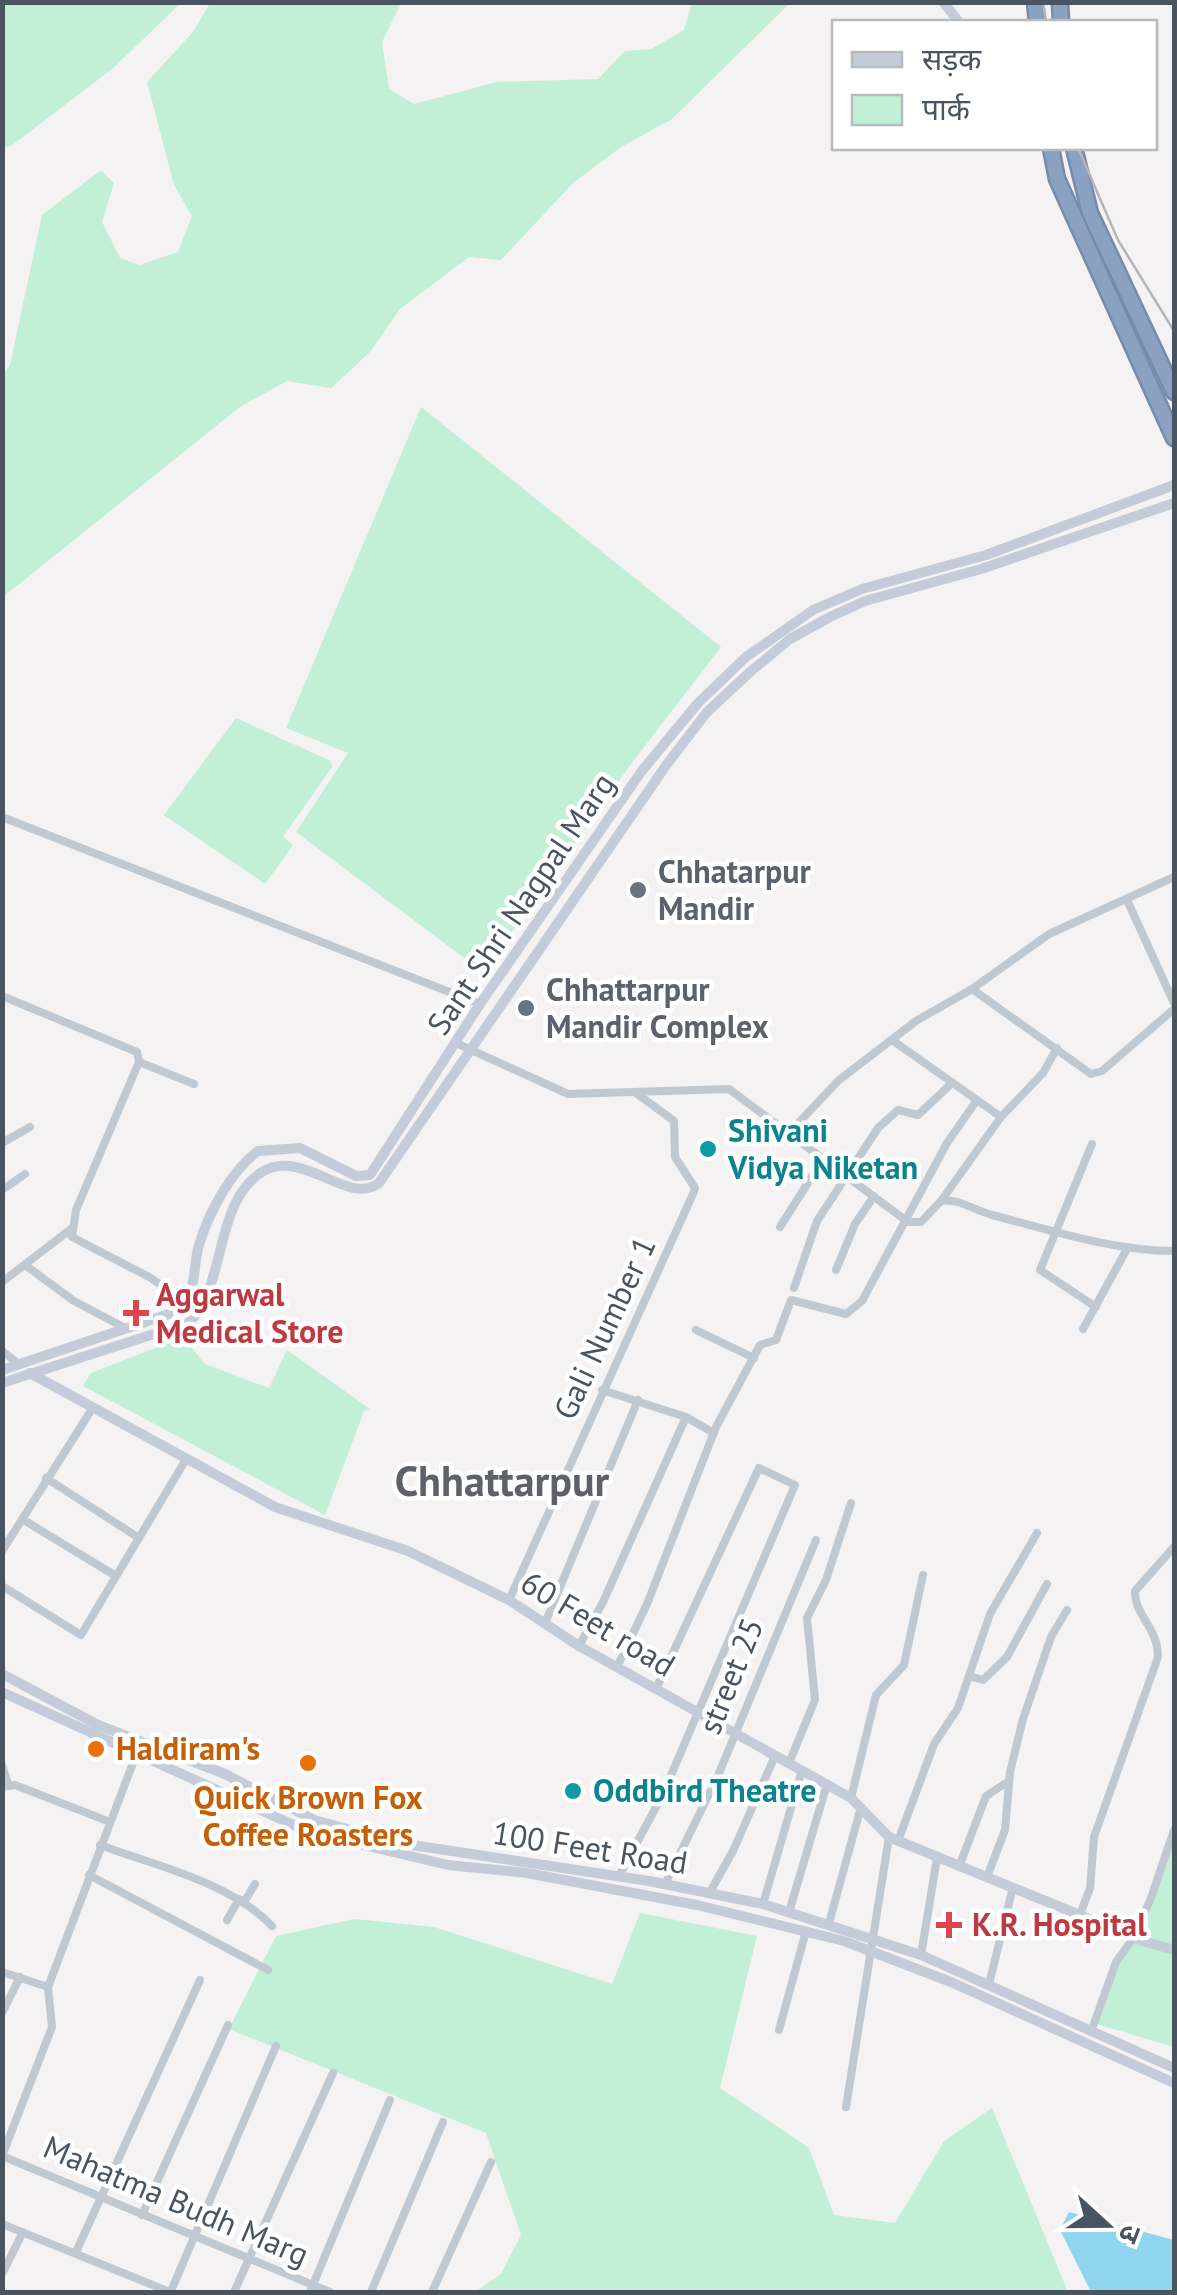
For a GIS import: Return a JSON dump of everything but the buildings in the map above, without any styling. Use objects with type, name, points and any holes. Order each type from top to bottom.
[{"type":"highway","points":[[1051,150],[1057,179],[1174,438]]},
{"type":"highway","points":[[1074,150],[1090,213],[1174,392]]},
{"type":"street","name":"Sant Shri Nagpal Marg","points":[[186,1303],[193,1292],[200,1240],[245,1160],[258,1151],[300,1148],[356,1176],[370,1174],[480,1004],[614,814],[698,703],[777,632],[813,610],[862,589],[986,555],[1174,485]]},
{"type":"street","name":"Sant Shri Nagpal Marg","points":[[2,1384],[188,1324],[205,1301],[217,1252],[236,1206],[258,1174],[297,1166],[356,1190],[371,1189],[412,1140],[625,823],[708,712],[790,640],[865,601],[981,569],[1174,503]]},
{"type":"street","points":[[614,814],[625,823]]},
{"type":"street","points":[[2,817],[480,1004]]},
{"type":"street","points":[[788,1134],[830,1088],[892,1040],[972,990],[1049,934],[1102,906],[1127,900],[1174,878]]},
{"type":"street","points":[[972,990],[1058,1048],[1084,1071],[1097,1075],[1174,1006],[1127,900]]},
{"type":"street","points":[[4,998],[133,1049],[139,1062],[194,1084]]},
{"type":"street","points":[[892,1040],[1001,1117]]},
{"type":"street","points":[[456,1043],[558,1092],[636,1093],[723,1087],[904,1220],[921,1222],[941,1201],[1001,1117],[1043,1073],[1058,1048]]},
{"type":"street","points":[[2,1282],[71,1229],[139,1062]]},
{"type":"street","points":[[794,1288],[817,1221],[885,1120],[898,1110],[918,1115],[952,1083]]},
{"type":"street","name":"Gali Number 1","points":[[509,1600],[695,1188],[676,1157],[674,1121],[636,1093]]},
{"type":"street","points":[[616,1668],[647,1604],[714,1433],[760,1345],[776,1340],[791,1300],[846,1314],[862,1301],[947,1143],[977,1100]]},
{"type":"street","points":[[2,1143],[30,1127]]},
{"type":"street","points":[[1092,1144],[1040,1270],[1096,1306]]},
{"type":"street","points":[[780,1227],[823,1158]]},
{"type":"street","points":[[2,1190],[26,1174]]},
{"type":"street","points":[[836,1270],[855,1224],[874,1196]]},
{"type":"street","points":[[941,1201],[958,1201],[982,1212],[1058,1232],[1128,1246],[1174,1250]]},
{"type":"street","points":[[71,1229],[75,1241],[151,1278],[186,1303]]},
{"type":"street","points":[[1083,1328],[1128,1246]]},
{"type":"street","points":[[25,1265],[74,1301],[126,1329]]},
{"type":"street","points":[[2,1370],[126,1329],[186,1303]]},
{"type":"street","points":[[696,1330],[754,1358]]},
{"type":"street","points":[[2,1351],[20,1365]]},
{"type":"street","name":"60 Feet road","points":[[20,1365],[92,1409],[275,1507],[408,1551],[509,1600],[616,1668],[851,1798],[894,1839],[959,1868],[1174,1950]]},
{"type":"street","points":[[602,1390],[686,1417],[714,1433]]},
{"type":"street","points":[[544,1623],[638,1400]]},
{"type":"street","points":[[2,1551],[92,1409]]},
{"type":"street","points":[[579,1646],[686,1417]]},
{"type":"street","points":[[2,1586],[81,1635],[185,1460]]},
{"type":"street","points":[[618,1876],[663,1794],[795,1485],[759,1468],[656,1689]]},
{"type":"street","points":[[46,1478],[138,1538]]},
{"type":"street","points":[[789,1763],[815,1700],[807,1618],[826,1580],[851,1503]]},
{"type":"street","points":[[22,1519],[116,1576]]},
{"type":"street","points":[[846,2107],[872,1936],[894,1839],[934,1744],[954,1715],[990,1614],[1037,1532]]},
{"type":"street","name":"street 25","points":[[665,1884],[816,1540]]},
{"type":"street","points":[[1081,1912],[1090,1888],[1094,1838],[1158,1657],[1158,1637],[1140,1610],[1135,1591],[1174,1547]]},
{"type":"street","points":[[851,1798],[876,1694],[904,1665],[923,1575]]},
{"type":"street","points":[[969,1676],[983,1680],[996,1671],[1047,1584]]},
{"type":"street","points":[[987,1877],[1005,1830],[1009,1781],[1036,1678],[1067,1610]]},
{"type":"street","name":"100 Feet Road","points":[[2,1674],[98,1725],[225,1774],[314,1820],[364,1836],[479,1862],[665,1884],[763,1904],[829,1923],[921,1955],[1174,2068]]},
{"type":"street","name":"100 Feet Road","points":[[2,1692],[309,1832],[678,1901],[806,1931],[870,1950],[951,1982],[1174,2084]]},
{"type":"street","points":[[2,2156],[52,2027],[48,1987],[136,1755]]},
{"type":"street","points":[[710,1892],[734,1851],[776,1756]]},
{"type":"street","points":[[2,1765],[5,1785],[110,1822]]},
{"type":"street","points":[[763,1904],[802,1770]]},
{"type":"street","points":[[959,1868],[986,1796],[1009,1781]]},
{"type":"street","points":[[790,1912],[827,1784]]},
{"type":"street","points":[[829,1923],[861,1806]]},
{"type":"street","points":[[1090,2032],[1174,1830]]},
{"type":"street","points":[[100,1845],[242,1901],[272,1926]]},
{"type":"street","points":[[921,1955],[937,1858]]},
{"type":"street","points":[[89,1875],[268,1970]]},
{"type":"street","points":[[227,1920],[255,1884]]},
{"type":"street","points":[[988,1984],[1013,1886]]},
{"type":"street","points":[[779,2030],[806,1931]]},
{"type":"street","points":[[2,1972],[48,1987]]},
{"type":"street","points":[[2,2013],[20,1977]]},
{"type":"street","points":[[76,2252],[200,1980]]},
{"type":"street","points":[[142,2215],[228,2024]]},
{"type":"street","points":[[2,2224],[170,2292],[276,2046]]},
{"type":"street","points":[[234,2292],[334,2073]]},
{"type":"street","points":[[311,2289],[390,2100]]},
{"type":"street","points":[[371,2292],[443,2122]]},
{"type":"street","name":"Mahatma Budh Marg","points":[[2,2156],[249,2259],[311,2289],[330,2292]]},
{"type":"street","points":[[432,2292],[491,2162]]},
{"type":"street","points":[[2,2274],[23,2232]]},
{"type":"green space","points":[[2,3],[181,3],[112,69],[11,146],[3,147]]},
{"type":"green space","points":[[210,3],[401,3],[382,42],[389,89],[414,104],[497,82],[598,79],[625,51],[651,49],[684,30],[692,3],[790,3],[672,119],[621,147],[573,183],[501,260],[469,257],[400,309],[370,352],[331,388],[287,381],[241,406],[3,597],[3,375],[10,365],[42,215],[101,170],[114,183],[102,222],[120,258],[139,265],[178,252],[192,216],[174,185],[147,82],[193,32]]},
{"type":"green space","points":[[421,407],[721,647],[631,764],[483,972],[296,832],[348,753],[286,728]]},
{"type":"green space","points":[[236,718],[331,761],[332,767],[283,837],[293,845],[265,884],[164,815]]},
{"type":"green space","points":[[183,1337],[205,1364],[269,1388],[287,1350],[370,1409],[364,1411],[325,1515],[83,1386],[91,1373]]},
{"type":"green space","points":[[1174,1840],[1174,2047],[1090,2022]]},
{"type":"green space","points":[[640,1913],[757,1936],[720,2088],[809,2148],[834,2215],[895,2223],[944,2141],[992,2108],[1068,2292],[475,2292],[501,2274],[521,2235],[486,2133],[229,2029],[276,1936],[354,1919],[434,1927],[612,1984]]},
{"type":"water","points":[[1069,2212],[1174,2240],[1174,2292],[1091,2292],[1060,2230]]},
{"type":"railway","points":[[1043,2],[1046,20]]},
{"type":"railway","points":[[1079,150],[1118,240],[1174,331]]},
{"type":"place","name":"Chhatarpur Mandir","points":[[638,890]]},
{"type":"place","name":"Chhattarpur Mandir Complex","points":[[526,1008]]},
{"type":"place","name":"Shivani Vidya Niketan","points":[[708,1149]]},
{"type":"place","name":"Aggarwal Medical Store","points":[[136,1313]]},
{"type":"place","name":"Haldiram's","points":[[96,1749]]},
{"type":"place","name":"Quick Brown Fox Coffee Roasters","points":[[308,1763]]},
{"type":"place","name":"Oddbird Theatre","points":[[573,1791]]},
{"type":"place","name":"K.R. Hospital","points":[[949,1925]]},
{"type":"district","name":"Chhattarpur","points":[[502,1481]]}]
